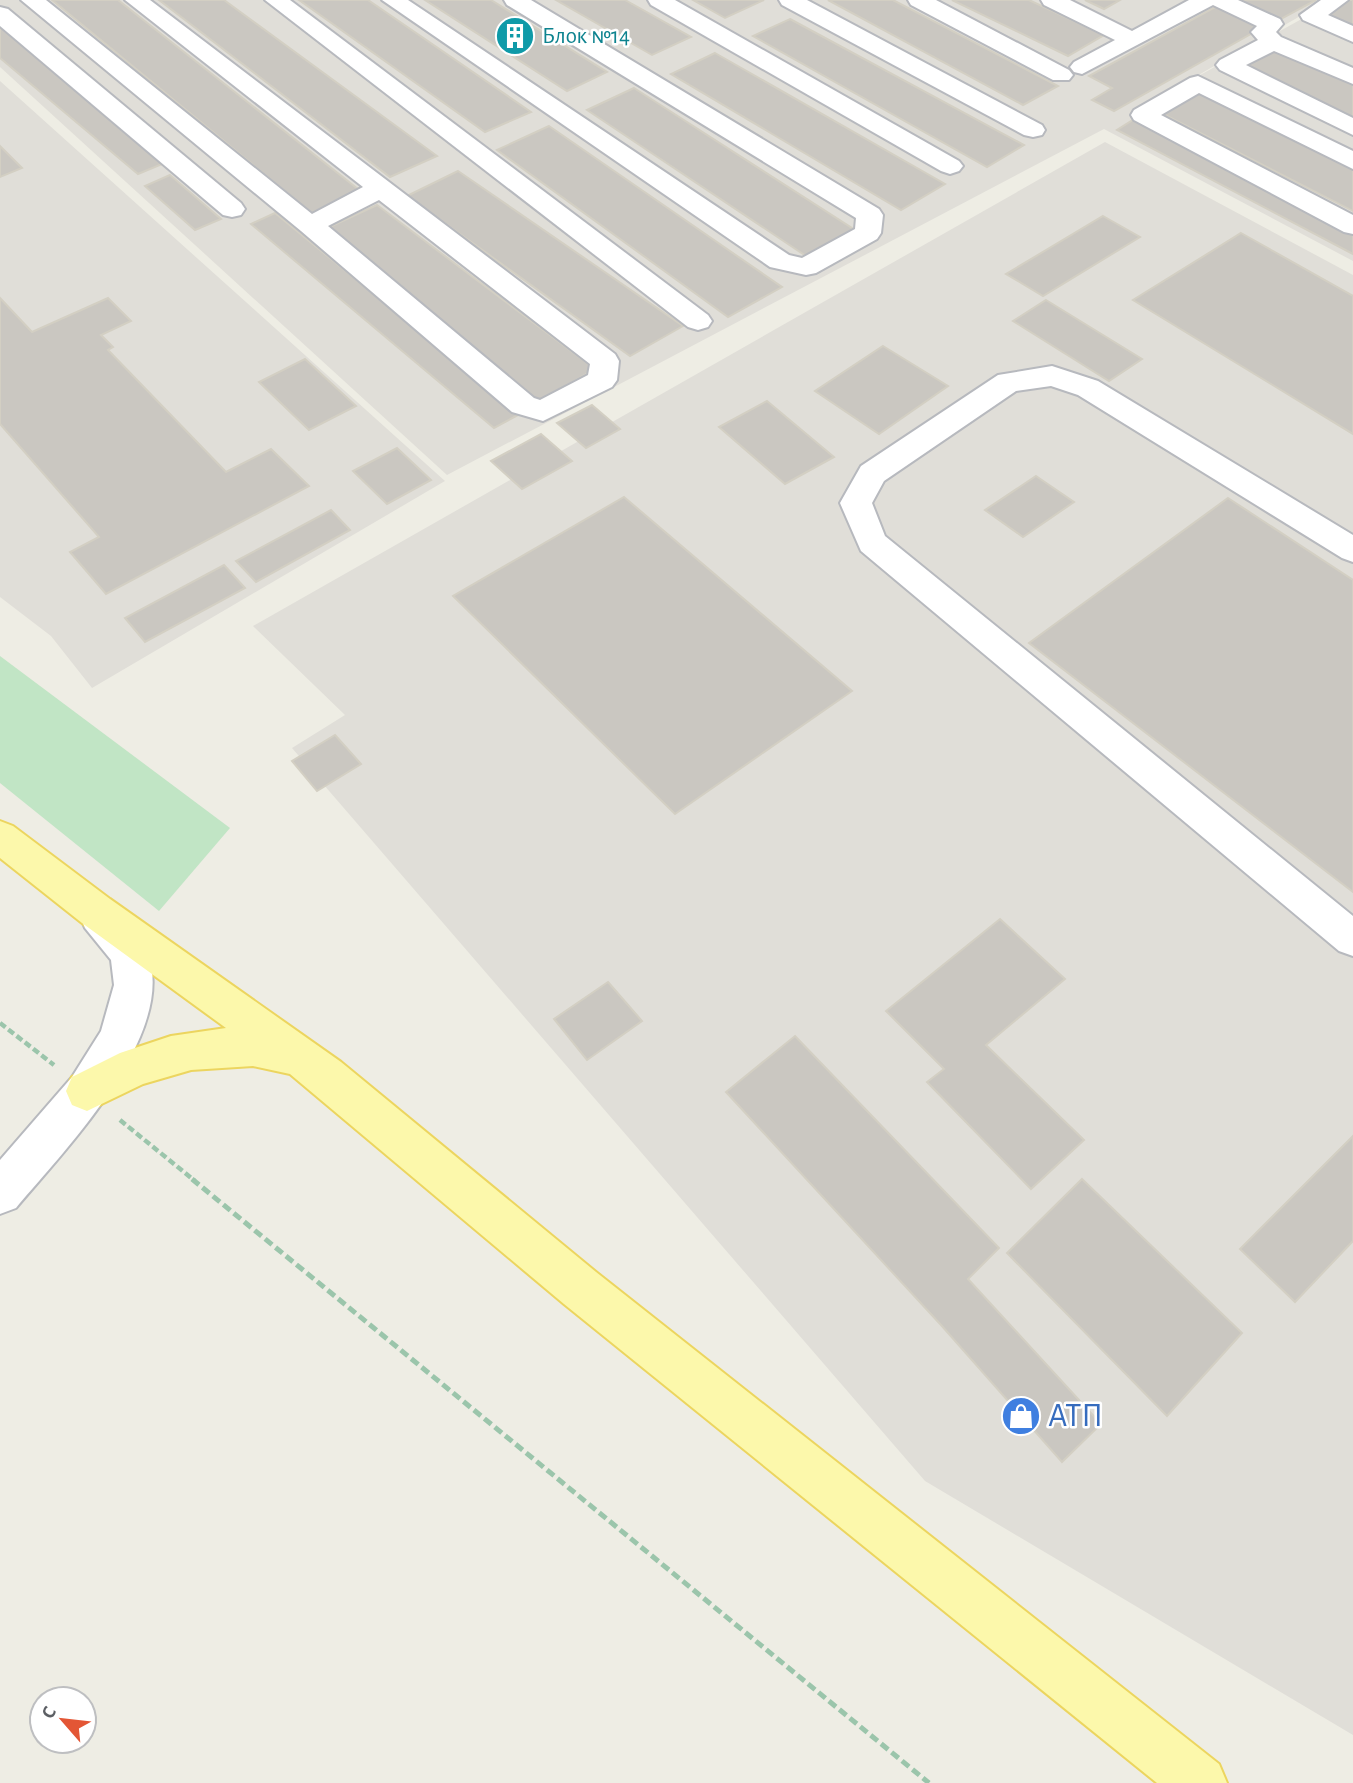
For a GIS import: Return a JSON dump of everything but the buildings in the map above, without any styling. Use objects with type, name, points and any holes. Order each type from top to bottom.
[{"type":"main road","points":[[0,837],[96,911],[326,1076],[580,1289],[1200,1783]]},
{"type":"main road","points":[[87,1091],[135,1067],[230,1045],[274,1048],[326,1076]]},
{"type":"street","points":[[32,0],[310,225],[523,405],[543,411],[602,380],[605,361],[136,0]]},
{"type":"street","points":[[276,0],[698,321]]},
{"type":"street","points":[[393,0],[780,261],[806,267],[868,233],[870,215],[515,0]]},
{"type":"street","points":[[659,0],[950,166]]},
{"type":"street","points":[[790,0],[1033,130]]},
{"type":"street","points":[[919,0],[1071,71],[1206,0]]},
{"type":"street","points":[[1052,0],[1133,40]]},
{"type":"street","points":[[1219,0],[1272,24],[1263,32],[1273,41],[1353,76]]},
{"type":"street","points":[[1337,0],[1311,15],[1353,35]]},
{"type":"street","points":[[0,14],[232,209]]},
{"type":"street","points":[[1273,41],[1228,65],[1353,128]]},
{"type":"street","points":[[1353,160],[1198,83],[1143,115],[1353,226]]},
{"type":"street","points":[[310,225],[382,188]]},
{"type":"street","points":[[1353,550],[1088,388],[1052,376],[1009,382],[872,474],[856,503],[872,542],[1353,939]]},
{"type":"street","points":[[0,1192],[87,1091],[120,1038],[134,985],[130,954],[96,911]]},
{"type":"path","points":[[0,1023],[87,1091],[929,1783]]},
{"type":"shaded area","points":[[0,0],[1328,0],[1164,95],[1336,0],[1353,0],[1353,261],[1104,129],[447,475],[0,67]]},
{"type":"shaded area","points":[[0,81],[445,481],[92,688],[51,636],[0,597]]},
{"type":"shaded area","points":[[1105,142],[1353,275],[1353,1735],[925,1481],[292,748],[345,715],[253,626]]},
{"type":"green space","points":[[0,656],[230,828],[159,911],[0,783]]},
{"type":"place","name":"Блок №14","points":[[515,36]]},
{"type":"place","name":"АТП","points":[[1021,1416]]}]
